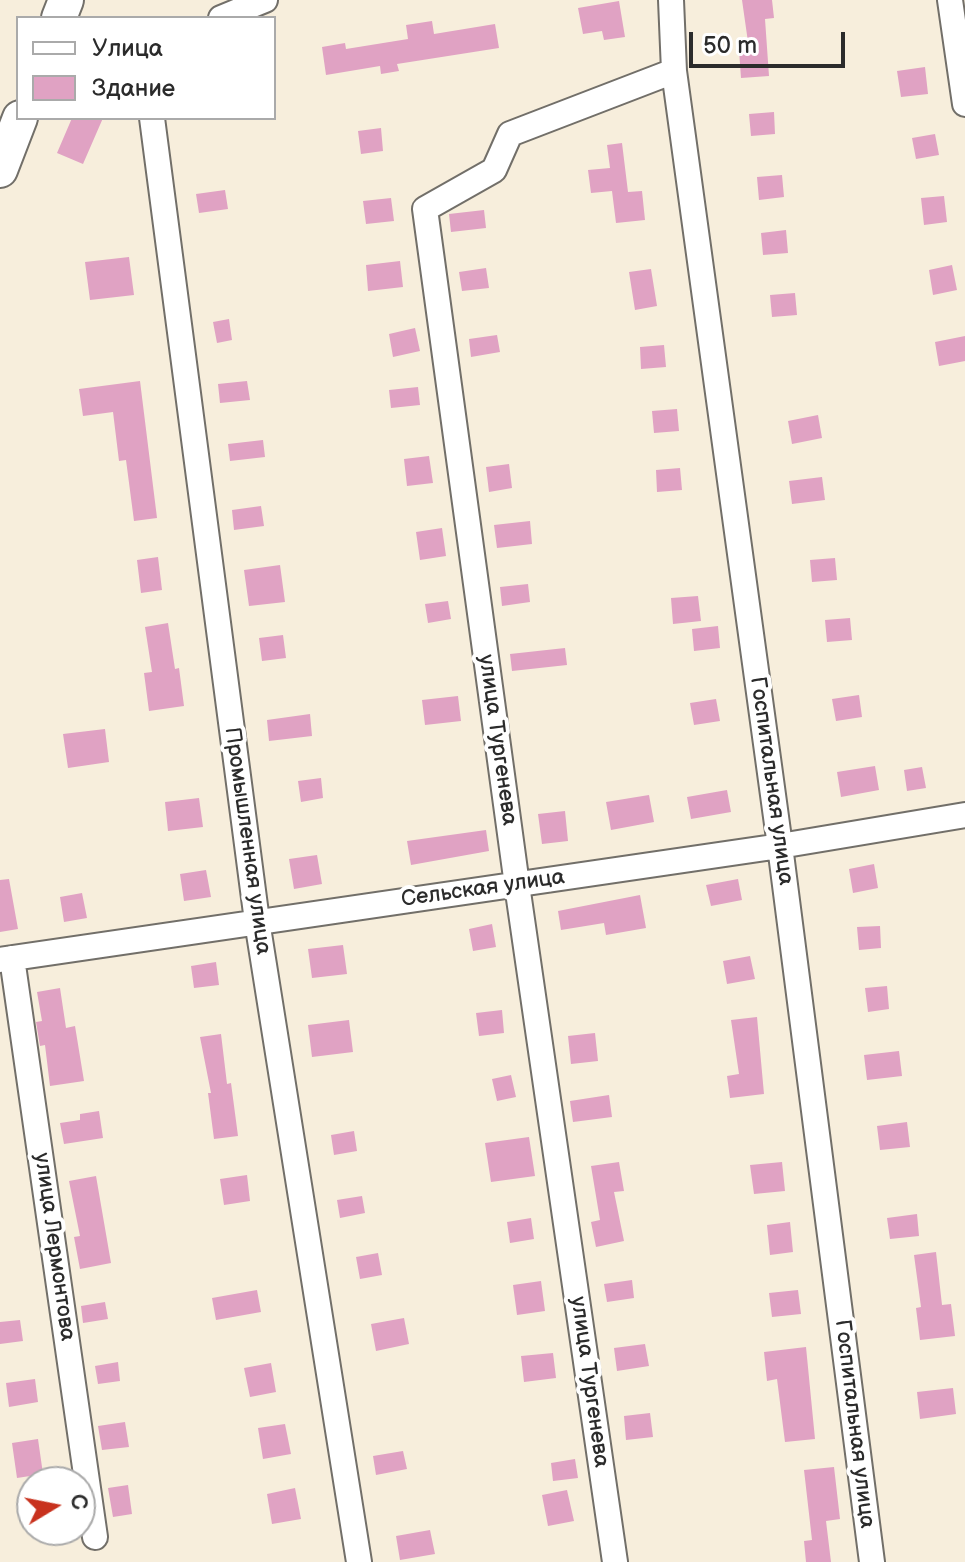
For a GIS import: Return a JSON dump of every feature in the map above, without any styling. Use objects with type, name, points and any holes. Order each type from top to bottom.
[{"type":"main road","points":[[0,170],[19,120]]},
{"type":"street","points":[[226,16],[265,0]]},
{"type":"street","name":"Госпитальная улица","points":[[671,0],[674,71],[780,846],[872,1562]]},
{"type":"street","points":[[950,0],[965,104]]},
{"type":"street","name":"улица Тургенева","points":[[615,1562],[517,885],[425,209],[494,170],[510,134],[674,71]]},
{"type":"street","name":"Промышленная улица","points":[[152,120],[257,921],[359,1562]]},
{"type":"street","name":"Сельская улица","points":[[6,959],[780,846],[965,815]]},
{"type":"street","name":"улица Лермонтова","points":[[6,959],[16,976],[85,1466]]},
{"type":"building","points":[[742,0],[772,0],[774,18],[765,19],[769,76],[741,78],[739,50],[749,49]]},
{"type":"building","points":[[619,1],[625,37],[604,40],[602,31],[583,34],[578,8]]},
{"type":"building","points":[[432,21],[434,34],[495,24],[499,48],[397,64],[399,71],[381,74],[380,66],[326,75],[322,47],[345,43],[346,49],[408,39],[406,25]]},
{"type":"building","points":[[925,67],[928,94],[901,97],[897,71]]},
{"type":"building","points":[[774,112],[775,134],[751,136],[749,114]]},
{"type":"building","points":[[71,120],[102,120],[83,164],[57,153]]},
{"type":"building","points":[[381,128],[383,151],[361,154],[358,131]]},
{"type":"building","points":[[935,134],[939,155],[916,159],[912,138]]},
{"type":"building","points":[[622,143],[628,192],[642,191],[645,220],[616,223],[612,191],[591,193],[588,170],[610,168],[607,145]]},
{"type":"building","points":[[782,175],[784,197],[759,200],[757,177]]},
{"type":"building","points":[[225,190],[228,209],[199,213],[196,194]]},
{"type":"building","points":[[944,196],[947,222],[924,225],[921,198]]},
{"type":"building","points":[[391,198],[394,221],[366,224],[363,201]]},
{"type":"building","points":[[484,210],[486,228],[451,232],[449,214]]},
{"type":"building","points":[[786,230],[788,253],[763,255],[761,233]]},
{"type":"building","points":[[129,257],[134,295],[90,300],[85,262]]},
{"type":"building","points":[[400,261],[403,287],[368,291],[366,265]]},
{"type":"building","points":[[952,265],[957,290],[933,295],[929,270]]},
{"type":"building","points":[[486,268],[489,288],[462,291],[459,272]]},
{"type":"building","points":[[651,269],[657,306],[635,310],[629,272]]},
{"type":"building","points":[[795,293],[797,315],[772,317],[770,295]]},
{"type":"building","points":[[229,319],[232,340],[217,343],[213,322]]},
{"type":"building","points":[[415,328],[420,351],[393,357],[389,334]]},
{"type":"building","points":[[497,335],[500,352],[471,357],[469,339]]},
{"type":"building","points":[[965,336],[965,361],[939,366],[935,342]]},
{"type":"building","points":[[664,345],[666,367],[641,369],[640,347]]},
{"type":"building","points":[[140,381],[157,518],[134,521],[126,460],[119,461],[113,412],[83,416],[79,389]]},
{"type":"building","points":[[247,381],[250,400],[220,403],[218,384]]},
{"type":"building","points":[[418,387],[420,405],[391,408],[389,390]]},
{"type":"building","points":[[677,409],[679,431],[654,433],[652,411]]},
{"type":"building","points":[[818,415],[822,438],[792,444],[788,421]]},
{"type":"building","points":[[263,440],[265,457],[230,461],[228,444]]},
{"type":"building","points":[[429,456],[433,483],[407,486],[404,459]]},
{"type":"building","points":[[509,464],[512,488],[489,492],[486,467]]},
{"type":"building","points":[[680,468],[682,490],[657,492],[656,470]]},
{"type":"building","points":[[822,477],[825,500],[792,504],[789,481]]},
{"type":"building","points":[[261,506],[264,526],[234,530],[232,510]]},
{"type":"building","points":[[530,521],[532,544],[497,548],[494,525]]},
{"type":"building","points":[[442,528],[446,556],[420,560],[416,532]]},
{"type":"building","points":[[158,557],[162,590],[141,593],[137,560]]},
{"type":"building","points":[[835,558],[837,580],[812,582],[810,560]]},
{"type":"building","points":[[280,565],[285,602],[249,606],[244,570]]},
{"type":"building","points":[[528,584],[530,602],[502,606],[500,587]]},
{"type":"building","points":[[698,596],[701,621],[673,624],[671,598]]},
{"type":"building","points":[[448,601],[451,619],[428,623],[425,604]]},
{"type":"building","points":[[850,618],[852,640],[827,642],[825,620]]},
{"type":"building","points":[[168,623],[184,706],[149,711],[144,673],[152,672],[145,627]]},
{"type":"building","points":[[718,626],[720,648],[694,651],[692,629]]},
{"type":"building","points":[[283,635],[286,658],[262,661],[259,638]]},
{"type":"building","points":[[565,648],[567,665],[512,671],[510,654]]},
{"type":"building","points":[[859,695],[862,717],[836,721],[832,699]]},
{"type":"building","points":[[458,696],[461,721],[425,725],[422,700]]},
{"type":"building","points":[[716,699],[720,721],[694,725],[690,703]]},
{"type":"building","points":[[310,714],[312,736],[269,741],[267,720]]},
{"type":"building","points":[[105,729],[109,762],[68,768],[63,734]]},
{"type":"building","points":[[875,766],[879,790],[841,797],[837,772]]},
{"type":"building","points":[[922,767],[926,788],[907,791],[904,770]]},
{"type":"building","points":[[321,778],[323,798],[301,802],[298,781]]},
{"type":"building","points":[[727,790],[731,812],[691,819],[687,797]]},
{"type":"building","points":[[649,795],[654,822],[611,830],[606,802]]},
{"type":"building","points":[[199,798],[203,827],[168,831],[165,802]]},
{"type":"building","points":[[565,811],[568,841],[542,844],[538,814]]},
{"type":"building","points":[[486,830],[489,851],[411,865],[407,841]]},
{"type":"building","points":[[317,855],[322,884],[294,889],[289,859]]},
{"type":"building","points":[[874,864],[878,888],[853,893],[849,869]]},
{"type":"building","points":[[206,870],[211,897],[184,901],[180,874]]},
{"type":"building","points":[[9,879],[18,929],[0,932],[0,880]]},
{"type":"building","points":[[738,879],[742,900],[711,906],[706,885]]},
{"type":"building","points":[[82,893],[87,918],[64,922],[60,897]]},
{"type":"building","points":[[640,895],[646,928],[606,935],[604,923],[561,930],[558,911]]},
{"type":"building","points":[[492,924],[496,947],[473,951],[469,929]]},
{"type":"building","points":[[880,926],[881,948],[859,950],[857,927]]},
{"type":"building","points":[[343,945],[347,974],[312,978],[308,949]]},
{"type":"building","points":[[750,956],[755,979],[727,984],[723,961]]},
{"type":"building","points":[[216,962],[219,985],[194,988],[191,966]]},
{"type":"building","points":[[887,986],[889,1009],[868,1012],[865,988]]},
{"type":"building","points":[[60,988],[66,1028],[75,1026],[84,1081],[50,1086],[45,1045],[40,1046],[36,1022],[42,1021],[37,992]]},
{"type":"building","points":[[502,1010],[504,1033],[479,1036],[476,1013]]},
{"type":"building","points":[[757,1017],[764,1094],[730,1098],[727,1076],[739,1074],[731,1020]]},
{"type":"building","points":[[349,1020],[353,1052],[312,1057],[308,1025]]},
{"type":"building","points":[[595,1033],[598,1061],[571,1064],[568,1036]]},
{"type":"building","points":[[221,1034],[238,1136],[214,1139],[208,1093],[211,1093],[200,1037]]},
{"type":"building","points":[[899,1051],[902,1076],[867,1080],[864,1055]]},
{"type":"building","points":[[511,1075],[516,1097],[497,1101],[492,1079]]},
{"type":"building","points":[[609,1095],[612,1117],[573,1122],[570,1101]]},
{"type":"building","points":[[99,1111],[103,1138],[64,1144],[60,1123],[80,1120],[80,1114]]},
{"type":"building","points":[[907,1122],[910,1147],[880,1150],[877,1126]]},
{"type":"building","points":[[354,1131],[357,1151],[334,1155],[331,1135]]},
{"type":"building","points":[[529,1137],[535,1176],[491,1182],[485,1143]]},
{"type":"building","points":[[619,1162],[624,1191],[614,1192],[624,1241],[596,1247],[591,1222],[600,1220],[591,1166]]},
{"type":"building","points":[[782,1162],[785,1191],[754,1194],[750,1165]]},
{"type":"building","points":[[247,1175],[250,1201],[224,1205],[220,1179]]},
{"type":"building","points":[[96,1176],[111,1263],[80,1269],[74,1237],[80,1236],[69,1181]]},
{"type":"building","points":[[362,1196],[365,1213],[340,1218],[337,1200]]},
{"type":"building","points":[[917,1214],[919,1236],[890,1239],[887,1218]]},
{"type":"building","points":[[531,1218],[534,1239],[510,1243],[507,1222]]},
{"type":"building","points":[[790,1222],[793,1252],[770,1255],[767,1225]]},
{"type":"building","points":[[936,1252],[942,1305],[951,1304],[955,1336],[920,1340],[916,1308],[921,1307],[914,1255]]},
{"type":"building","points":[[378,1253],[382,1275],[360,1279],[356,1257]]},
{"type":"building","points":[[632,1280],[634,1298],[607,1302],[604,1284]]},
{"type":"building","points":[[541,1281],[545,1311],[517,1315],[513,1285]]},
{"type":"building","points":[[257,1290],[261,1312],[216,1320],[212,1298]]},
{"type":"building","points":[[798,1290],[801,1314],[772,1317],[769,1293]]},
{"type":"building","points":[[105,1302],[108,1319],[83,1323],[81,1306]]},
{"type":"building","points":[[404,1318],[409,1344],[376,1351],[371,1324]]},
{"type":"building","points":[[20,1320],[23,1341],[0,1344],[0,1322]]},
{"type":"building","points":[[645,1344],[649,1366],[617,1371],[614,1348]]},
{"type":"building","points":[[806,1347],[815,1439],[785,1442],[777,1379],[767,1381],[764,1352]]},
{"type":"building","points":[[553,1353],[556,1378],[524,1382],[521,1356]]},
{"type":"building","points":[[118,1362],[120,1381],[98,1384],[95,1366]]},
{"type":"building","points":[[271,1363],[276,1392],[250,1397],[244,1368]]},
{"type":"building","points":[[35,1379],[38,1402],[9,1407],[6,1383]]},
{"type":"building","points":[[953,1388],[956,1414],[920,1419],[917,1392]]},
{"type":"building","points":[[650,1413],[653,1437],[626,1440],[624,1416]]},
{"type":"building","points":[[125,1422],[129,1447],[102,1450],[98,1426]]},
{"type":"building","points":[[285,1424],[291,1454],[263,1459],[258,1428]]},
{"type":"building","points":[[38,1439],[42,1466],[16,1466],[16,1471],[12,1443]]},
{"type":"building","points":[[403,1451],[407,1469],[376,1475],[373,1456]]},
{"type":"building","points":[[575,1459],[578,1478],[553,1481],[551,1463]]},
{"type":"building","points":[[834,1467],[840,1519],[826,1521],[831,1562],[806,1562],[804,1541],[812,1540],[804,1470]]},
{"type":"building","points":[[128,1485],[132,1514],[113,1517],[108,1488]]},
{"type":"building","points":[[295,1488],[301,1519],[272,1524],[267,1494]]},
{"type":"building","points":[[567,1490],[574,1521],[548,1526],[542,1495]]},
{"type":"building","points":[[430,1530],[435,1554],[400,1560],[396,1536]]}]
